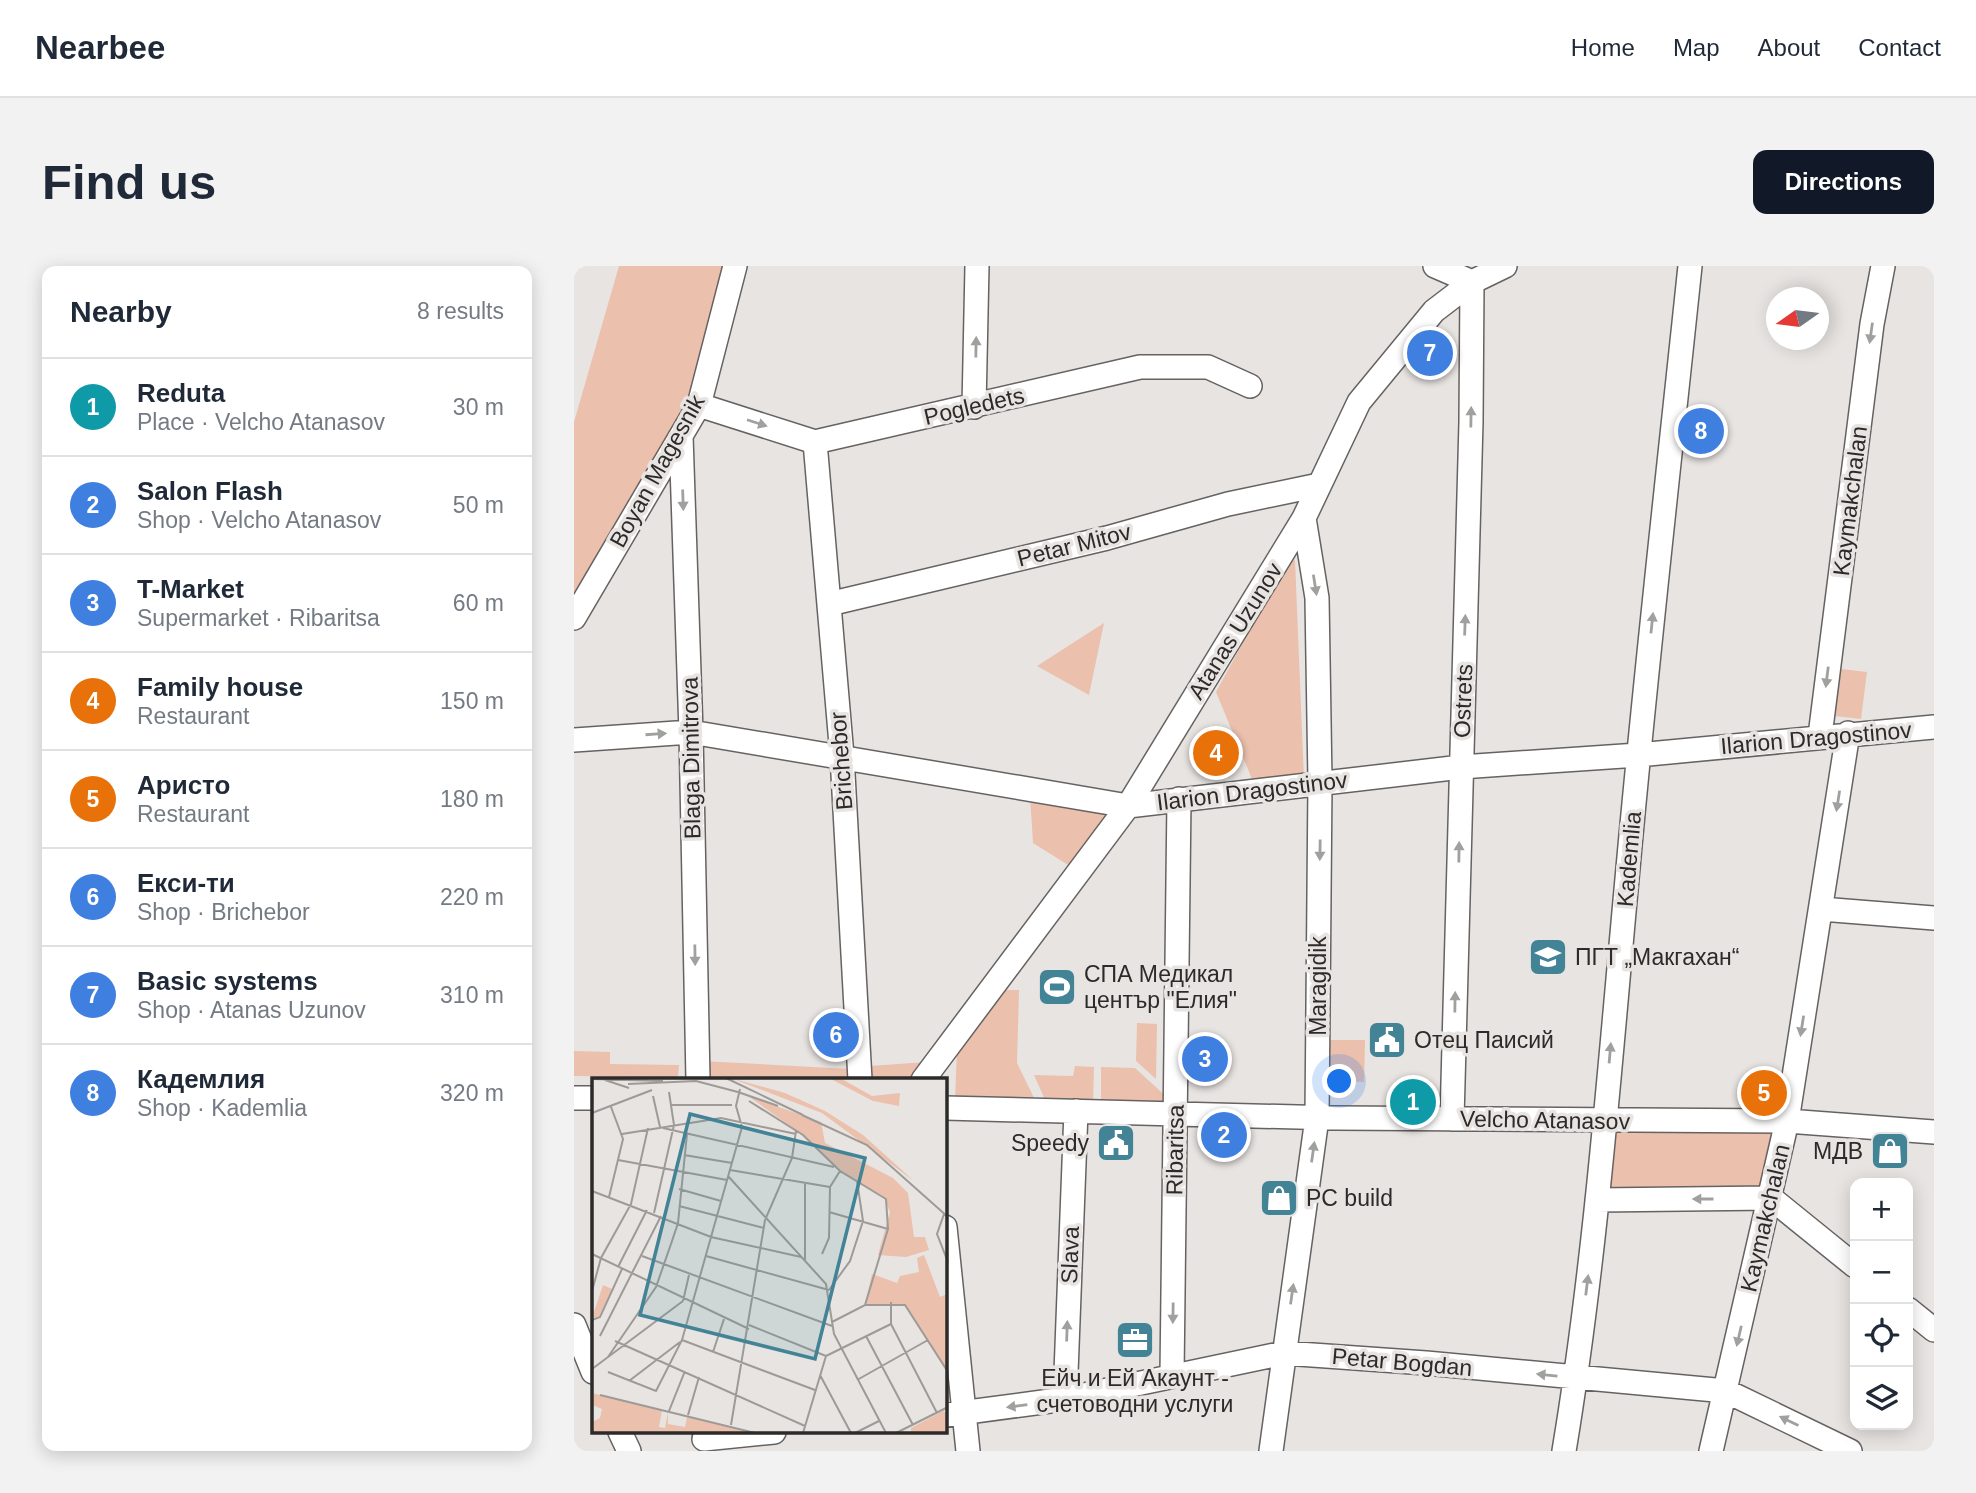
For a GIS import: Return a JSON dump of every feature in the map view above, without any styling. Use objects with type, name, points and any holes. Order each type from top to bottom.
[{"type":"street","points":[[974,407],[977,266]]},
{"type":"street","points":[[1435,266],[1472,282]]},
{"type":"street","name":"Atanas Uzunov","points":[[924,1078],[1128,806],[1304,518],[1359,402],[1434,311],[1472,282],[1505,266]]},
{"type":"street","name":"Kademlia","points":[[1564,1451],[1576,1377],[1597,1200],[1639,755],[1690,266]]},
{"type":"street","name":"Kaymakchalan","points":[[1820,736],[1872,324],[1883,266]]},
{"type":"street","name":"Boyan Magesnik","points":[[574,618],[699,405],[741,269]]},
{"type":"street","name":"Ostrets","points":[[1452,1119],[1471,422],[1472,282]]},
{"type":"street","name":"Pogledets","points":[[815,442],[1140,367],[1209,367],[1250,386]]},
{"type":"street","points":[[699,405],[815,442]]},
{"type":"street","name":"Blaga Dimitrova","points":[[681,436],[691,732],[698,1078]]},
{"type":"street","name":"Brichebor","points":[[815,442],[842,757],[860,1078]]},
{"type":"street","name":"Petar Mitov","points":[[829,604],[1107,538],[1228,504],[1319,485]]},
{"type":"street","name":"Maragidik","points":[[1271,1451],[1317,1118],[1320,782],[1317,598],[1304,518]]},
{"type":"street","name":"Ilarion Dragostinov","points":[[574,740],[691,732],[1128,806],[1461,766],[1639,755],[1848,733],[1934,727]]},
{"type":"street","name":"Kaymakchalan","points":[[1711,1451],[1787,1121],[1848,733]]},
{"type":"street","name":"Ribaritsa","points":[[1172,1375],[1179,799]]},
{"type":"street","points":[[1821,909],[1934,918]]},
{"type":"street","points":[[574,1098],[592,1098]]},
{"type":"street","name":"Velcho Atanasov","points":[[947,1108],[1317,1118],[1787,1121],[1934,1132]]},
{"type":"street","name":"Slava","points":[[1065,1399],[1076,1111]]},
{"type":"street","points":[[1597,1200],[1771,1198],[1850,1262]]},
{"type":"street","points":[[947,1264],[955,1413],[968,1451]]},
{"type":"street","points":[[1913,1313],[1934,1330]]},
{"type":"street","points":[[574,1325],[592,1370]]},
{"type":"street","name":"Petar Bogdan","points":[[955,1413],[1065,1399],[1284,1353],[1426,1363],[1726,1391],[1850,1451]]},
{"type":"street","points":[[621,1434],[629,1451]]},
{"type":"street","points":[[704,1440],[756,1434]]},
{"type":"shaded area","points":[[619,266],[735,266],[699,405],[574,618],[574,422]]},
{"type":"shaded area","points":[[1295,560],[1304,779],[1254,784],[1216,692],[1287,562]]},
{"type":"shaded area","points":[[1104,623],[1089,695],[1037,666]]},
{"type":"shaded area","points":[[1841,669],[1867,672],[1861,719],[1835,716]]},
{"type":"shaded area","points":[[1030,796],[1115,810],[1073,868],[1033,843]]},
{"type":"shaded area","points":[[1001,990],[1019,990],[1017,1063],[1037,1104],[955,1100],[957,1049]]},
{"type":"shaded area","points":[[1137,1023],[1157,1024],[1156,1079],[1136,1061]]},
{"type":"shaded area","points":[[1328,1040],[1365,1040],[1364,1082],[1327,1081]]},
{"type":"shaded area","points":[[574,1051],[610,1052],[610,1064],[679,1065],[678,1077],[574,1076]]},
{"type":"shaded area","points":[[702,1061],[850,1069],[850,1078],[702,1078]]},
{"type":"shaded area","points":[[926,1062],[912,1078],[871,1078],[870,1066]]},
{"type":"shaded area","points":[[1075,1066],[1094,1067],[1093,1104],[1046,1102],[1034,1075],[1073,1076]]},
{"type":"shaded area","points":[[1101,1067],[1135,1068],[1170,1100],[1169,1109],[1101,1107]]},
{"type":"shaded area","points":[[1604,1121],[1787,1121],[1771,1198],[1597,1200]]},
{"type":"place","name":"Basic systems","points":[[1430,353]]},
{"type":"place","name":"Кадемлия","points":[[1701,431]]},
{"type":"place","name":"Family house","points":[[1216,753]]},
{"type":"place","name":"ПГТ „Макгахан“","points":[[1548,957]]},
{"type":"place","name":"СПА Медикaл център \"Елия\"","points":[[1057,987]]},
{"type":"place","name":"Екси-ти","points":[[836,1035]]},
{"type":"place","name":"Отец Паисий","points":[[1387,1040]]},
{"type":"place","name":"T-Market","points":[[1205,1059]]},
{"type":"place","name":"Аристо","points":[[1764,1093]]},
{"type":"place","name":"Reduta","points":[[1413,1102]]},
{"type":"place","name":"Salon Flash","points":[[1224,1135]]},
{"type":"place","name":"Speedy","points":[[1116,1143]]},
{"type":"place","name":"МДВ","points":[[1890,1151]]},
{"type":"place","name":"PC build","points":[[1279,1198]]},
{"type":"place","name":"Ейч и Ей Акаунт - счетоводни услуги","points":[[1135,1340]]}]
